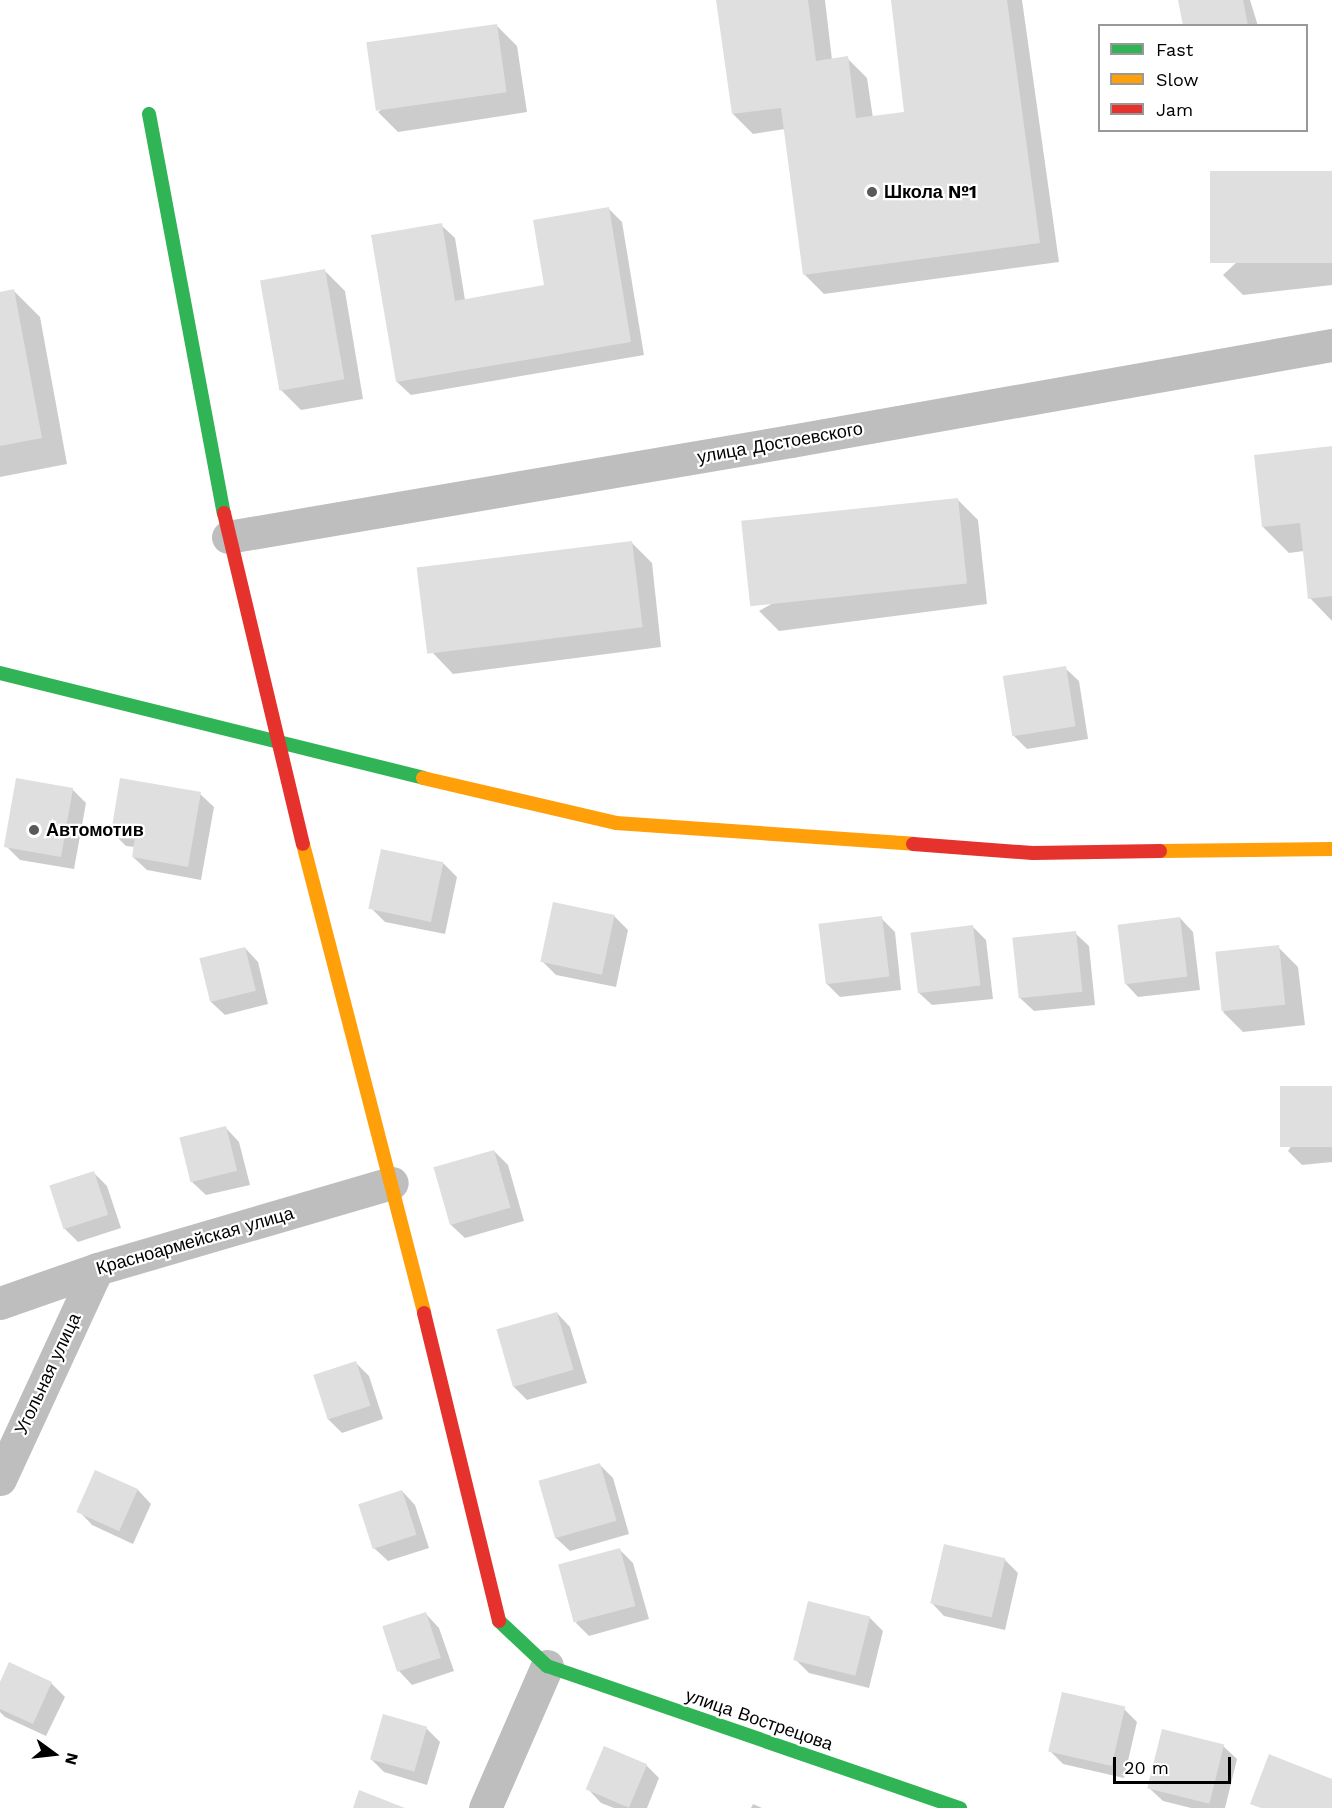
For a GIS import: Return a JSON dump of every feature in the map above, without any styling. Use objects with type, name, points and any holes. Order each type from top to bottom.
[{"type":"street","points":[[149,114],[228,537],[277,742],[392,1183],[499,1621],[547,1666],[485,1808]]},
{"type":"street","name":"улица Достоевского","points":[[228,537],[791,441],[1332,345]]},
{"type":"street","points":[[0,673],[616,823],[1033,854],[1332,849]]},
{"type":"street","name":"Красноармейская улица","points":[[0,1303],[97,1269],[392,1183]]},
{"type":"street","name":"Угольная улица","points":[[0,1479],[97,1269]]},
{"type":"street","name":"улица Вострецова","points":[[547,1666],[960,1808]]},
{"type":"building","points":[[716,0],[808,0],[816,61],[848,56],[856,118],[904,112],[891,0],[1007,0],[1040,243],[803,275],[781,108],[732,114]]},
{"type":"building","points":[[1178,0],[1243,0],[1248,24],[1183,24]]},
{"type":"building","points":[[497,24],[507,92],[376,111],[366,42]]},
{"type":"building","points":[[1210,171],[1332,171],[1332,263],[1210,263]]},
{"type":"building","points":[[609,207],[631,342],[396,382],[371,235],[442,223],[455,301],[544,285],[533,220]]},
{"type":"building","points":[[325,269],[344,379],[279,391],[260,280]]},
{"type":"building","points":[[14,289],[42,438],[0,446],[0,292]]},
{"type":"building","points":[[1332,446],[1332,596],[1308,599],[1300,523],[1262,527],[1254,455]]},
{"type":"building","points":[[958,498],[967,584],[750,606],[741,521]]},
{"type":"building","points":[[632,541],[643,627],[427,654],[417,567]]},
{"type":"building","points":[[1066,666],[1076,726],[1012,736],[1003,676]]},
{"type":"building","points":[[16,778],[73,788],[61,857],[4,847]]},
{"type":"building","points":[[120,778],[201,792],[188,867],[132,857],[135,837],[111,833]]},
{"type":"building","points":[[381,849],[444,862],[431,922],[368,909]]},
{"type":"building","points":[[553,902],[615,915],[602,975],[540,962]]},
{"type":"building","points":[[882,916],[889,977],[826,984],[818,924]]},
{"type":"building","points":[[1180,917],[1187,977],[1125,984],[1117,925]]},
{"type":"building","points":[[973,925],[980,986],[918,993],[910,933]]},
{"type":"building","points":[[1076,931],[1082,992],[1019,998],[1012,938]]},
{"type":"building","points":[[1279,945],[1285,1005],[1222,1011],[1215,952]]},
{"type":"building","points":[[245,947],[256,991],[210,1002],[199,958]]},
{"type":"building","points":[[1280,1086],[1332,1086],[1332,1147],[1280,1147]]},
{"type":"building","points":[[226,1126],[237,1171],[191,1182],[179,1138]]},
{"type":"building","points":[[494,1150],[511,1208],[450,1225],[433,1167]]},
{"type":"building","points":[[94,1171],[108,1215],[64,1229],[49,1186]]},
{"type":"building","points":[[557,1312],[574,1370],[513,1387],[496,1329]]},
{"type":"building","points":[[356,1361],[371,1406],[328,1420],[313,1375]]},
{"type":"building","points":[[600,1463],[617,1521],[555,1538],[538,1481]]},
{"type":"building","points":[[95,1470],[138,1489],[119,1531],[76,1512]]},
{"type":"building","points":[[402,1490],[417,1535],[373,1549],[358,1504]]},
{"type":"building","points":[[944,1544],[1005,1558],[992,1618],[930,1603]]},
{"type":"building","points":[[620,1548],[636,1606],[574,1623],[558,1565]]},
{"type":"building","points":[[808,1601],[870,1616],[855,1676],[793,1660]]},
{"type":"building","points":[[426,1612],[441,1658],[397,1672],[382,1626]]},
{"type":"building","points":[[9,1662],[52,1682],[33,1724],[0,1709],[0,1682]]},
{"type":"building","points":[[1062,1692],[1125,1707],[1112,1766],[1048,1751]]},
{"type":"building","points":[[383,1714],[427,1727],[414,1772],[370,1759]]},
{"type":"building","points":[[1162,1729],[1224,1744],[1209,1804],[1147,1788]]},
{"type":"building","points":[[604,1746],[647,1764],[629,1808],[586,1789]]},
{"type":"building","points":[[1269,1754],[1332,1779],[1332,1808],[1261,1808],[1250,1804]]},
{"type":"building","points":[[359,1790],[405,1808],[353,1808]]},
{"type":"traffic: fast","points":[[149,114],[224,513]]},
{"type":"traffic: fast","points":[[0,673],[423,778]]},
{"type":"traffic: fast","points":[[499,1621],[547,1666],[960,1808]]},
{"type":"traffic: slow","points":[[423,778],[616,823],[913,844]]},
{"type":"traffic: slow","points":[[303,844],[424,1313]]},
{"type":"traffic: slow","points":[[1160,851],[1332,849]]},
{"type":"traffic: jam","points":[[224,513],[303,844]]},
{"type":"traffic: jam","points":[[913,844],[1033,853],[1160,851]]},
{"type":"traffic: jam","points":[[424,1313],[499,1621]]},
{"type":"place","name":"Школа №1","points":[[872,192]]},
{"type":"place","name":"Автомотив","points":[[34,830]]}]
